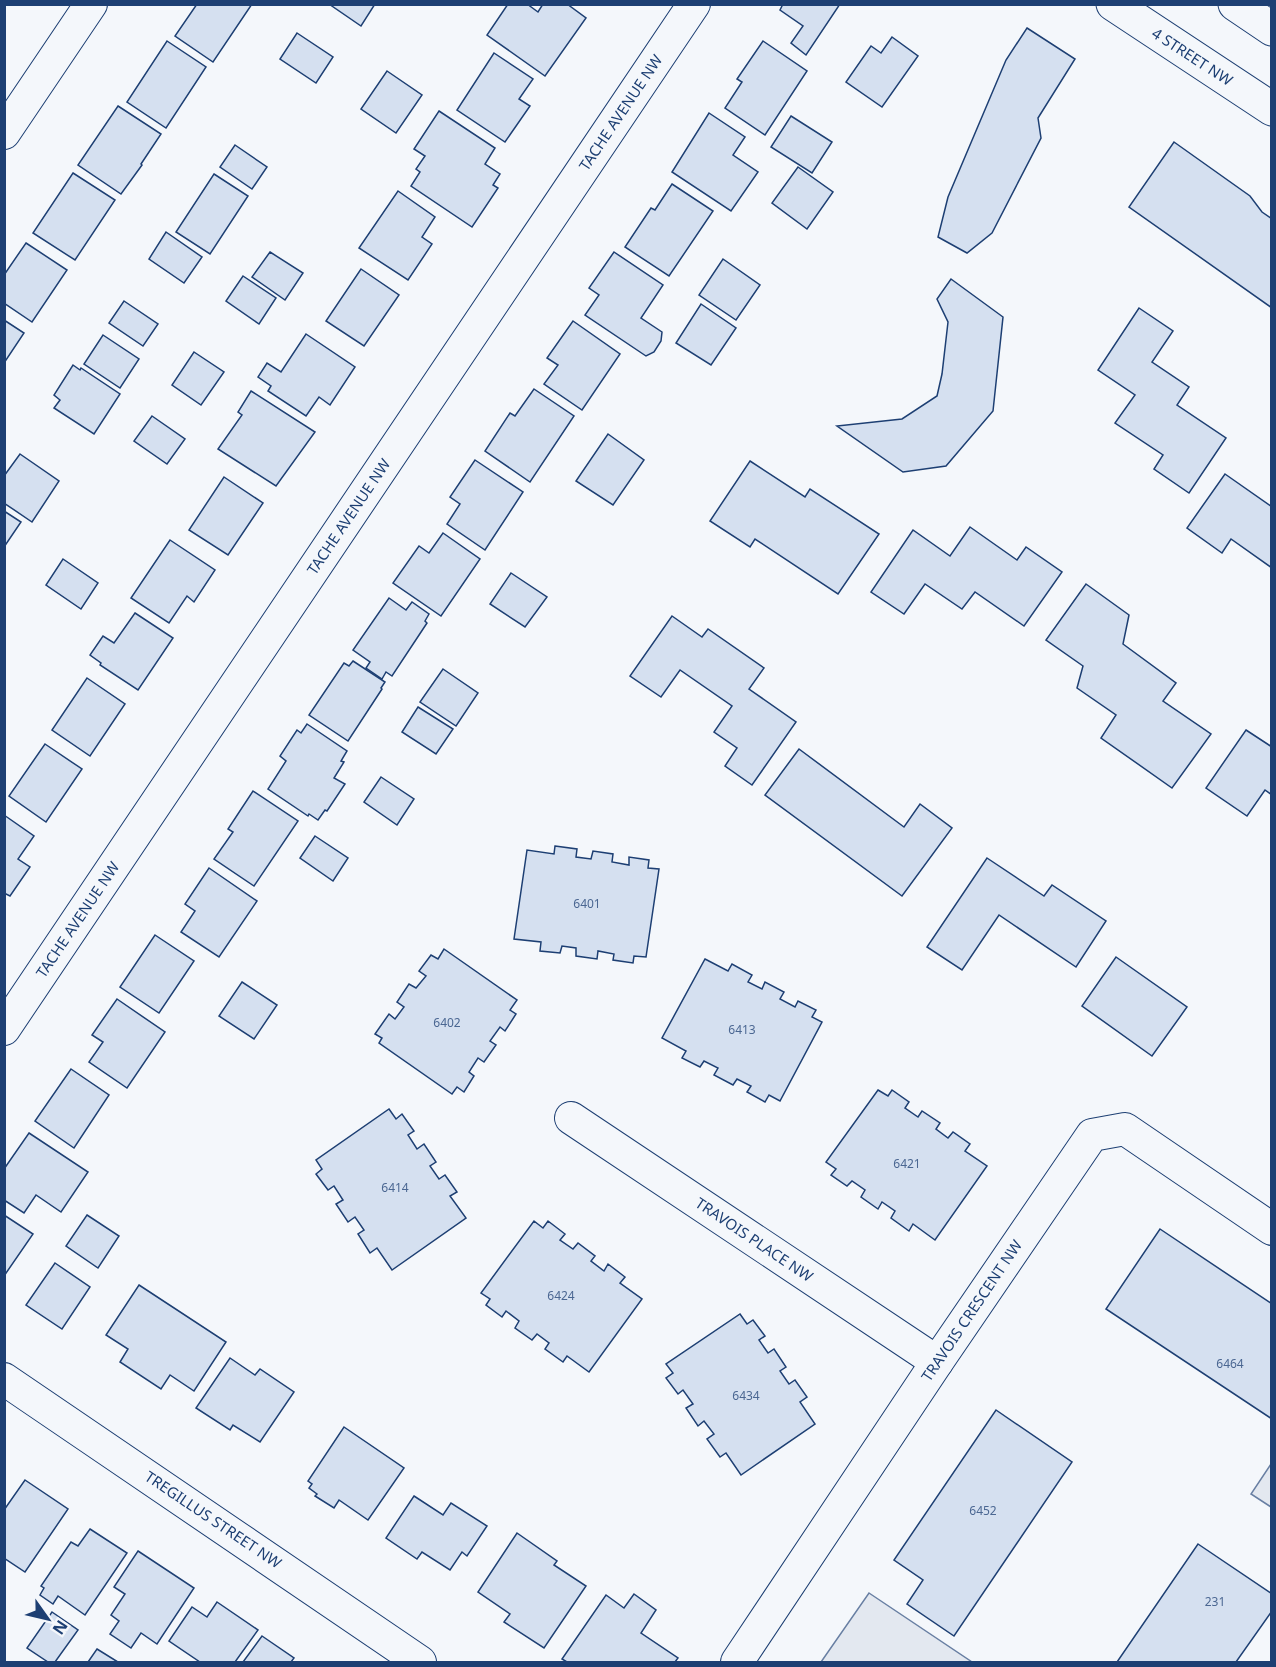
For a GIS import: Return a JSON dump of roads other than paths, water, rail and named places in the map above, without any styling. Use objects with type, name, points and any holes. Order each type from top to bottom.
[{"type":"main road","name":"4 STREET NW","points":[[1113,4],[1272,109]]},
{"type":"main road","points":[[1235,4],[1272,29]]},
{"type":"street","points":[[4,133],[92,4]]},
{"type":"street","name":"TACHE AVENUE NW","points":[[4,1029],[694,4]]},
{"type":"street","name":"TRAVOIS PLACE NW","points":[[571,1118],[937,1362]]},
{"type":"street","name":"TRAVOIS CRESCENT NW","points":[[737,1662],[1092,1135],[1125,1130],[1272,1230]]},
{"type":"street","name":"TREGILLUS STREET NW","points":[[4,1379],[420,1662]]}]
